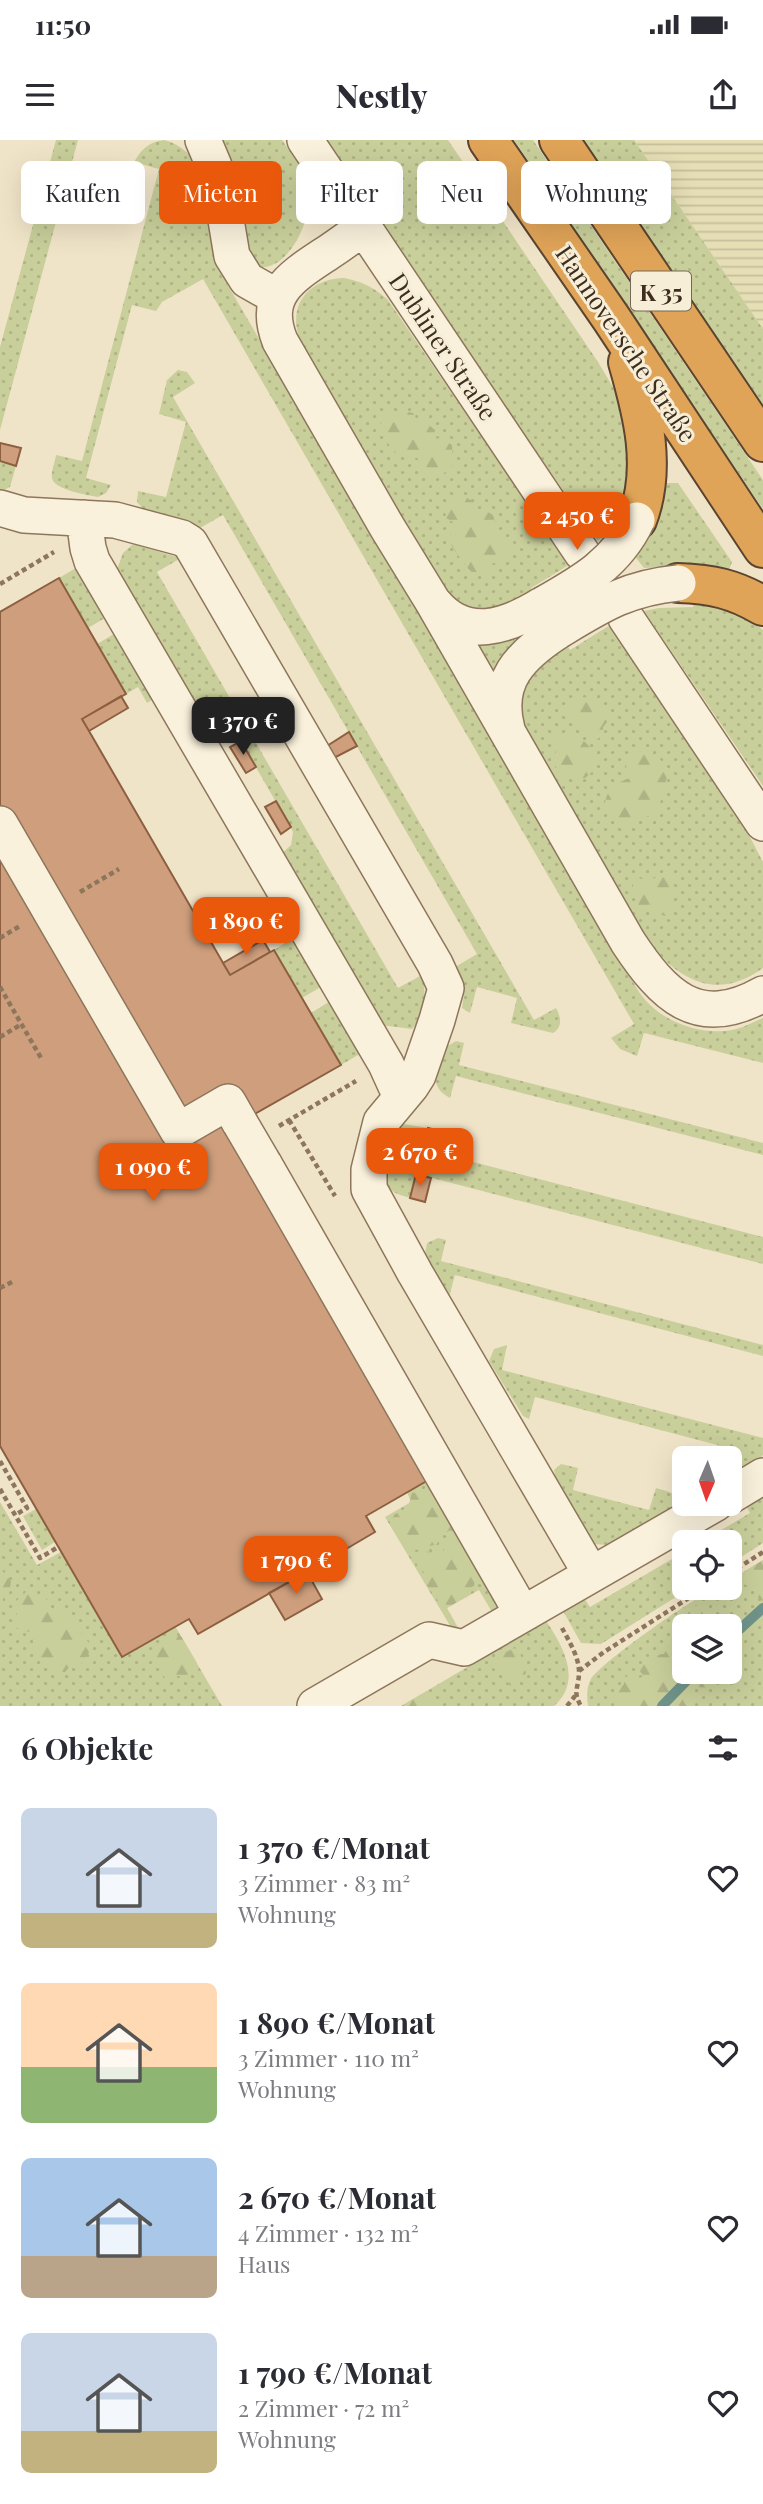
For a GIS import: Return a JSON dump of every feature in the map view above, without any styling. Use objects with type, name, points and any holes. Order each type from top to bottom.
[{"type":"highway","name":"Hannoversche Straße","points":[[488,140],[611,317],[763,548]]},
{"type":"highway","name":"K 35","points":[[559,140],[763,442]]},
{"type":"highway","points":[[611,317],[636,388],[645,430],[647,485],[645,500],[637,520]]},
{"type":"highway","points":[[678,583],[734,590],[763,606]]},
{"type":"street","points":[[202,140],[214,166],[222,196],[232,256],[247,279],[277,298]]},
{"type":"street","name":"Dubliner Straße","points":[[305,140],[582,553]]},
{"type":"street","points":[[364,227],[284,286],[277,298],[274,317],[280,341],[628,942],[658,984],[683,1002],[713,1009],[741,1004],[763,994]]},
{"type":"street","points":[[0,509],[85,526],[115,520],[182,538],[190,543],[435,964],[446,988],[418,1075],[381,1122],[368,1178],[371,1195],[591,1574]]},
{"type":"street","points":[[508,732],[503,705],[510,677],[517,664],[579,584],[611,560],[629,537],[637,520]]},
{"type":"street","points":[[85,526],[92,561],[386,1064],[401,1097]]},
{"type":"street","points":[[433,602],[450,619],[474,626],[499,625],[550,618],[606,603],[631,591],[678,583]]},
{"type":"street","points":[[625,618],[763,824]]},
{"type":"street","points":[[0,824],[178,1131],[228,1102],[535,1606]]},
{"type":"street","points":[[742,1489],[763,1476]]},
{"type":"street","points":[[315,1706],[429,1640],[464,1648],[693,1516]]},
{"type":"path","points":[[0,583],[85,526]]},
{"type":"path","points":[[0,987],[41,1058]]},
{"type":"path","points":[[0,1037],[22,1024]]},
{"type":"path","points":[[278,1127],[386,1064]]},
{"type":"path","points":[[1,1288],[14,1281]]},
{"type":"path","points":[[0,1461],[27,1508],[15,1515]]},
{"type":"path","points":[[0,1489],[40,1558],[58,1547]]},
{"type":"path","points":[[742,1565],[763,1552]]},
{"type":"path","points":[[579,1671],[686,1600]]},
{"type":"path","points":[[535,1606],[572,1645],[579,1671],[575,1696],[567,1706]]},
{"type":"path","points":[[575,1696],[580,1706]]},
{"type":"shaded area","points":[[634,140],[763,140],[763,329],[671,194],[671,161],[648,161]]},
{"type":"green space","points":[[56,140],[78,140],[72,161],[50,161]]},
{"type":"green space","points":[[164,140],[179,147],[193,161],[159,161],[159,169],[145,165],[145,161],[135,161],[154,142]]},
{"type":"green space","points":[[222,140],[282,140],[297,161],[296,224],[304,224],[290,250],[271,266],[259,267],[249,253],[244,224],[282,224],[282,161],[229,161]]},
{"type":"green space","points":[[325,140],[448,140],[462,161],[417,161],[417,224],[505,224],[598,362],[627,417],[629,501],[621,499],[610,525],[598,541],[381,224],[403,224],[403,161],[339,161]]},
{"type":"green space","points":[[514,140],[533,140],[547,161],[528,161]]},
{"type":"green space","points":[[583,140],[634,140],[648,161],[597,161]]},
{"type":"green space","points":[[159,169],[159,224],[209,224],[212,247],[226,282],[639,992],[657,1011],[668,1018],[706,1031],[732,1030],[763,1018],[763,1063],[644,1033],[637,1056],[620,1049],[611,1038],[634,1024],[203,279],[162,302],[156,311],[132,305],[86,478],[111,485],[106,493],[98,497],[86,495],[65,489],[54,482],[52,475],[56,455],[82,461]]},
{"type":"green space","points":[[671,194],[763,329],[763,409],[639,224],[671,224]]},
{"type":"green space","points":[[33,224],[55,224],[0,430],[0,347]]},
{"type":"green space","points":[[571,224],[590,224],[763,480],[763,509]]},
{"type":"green space","points":[[344,278],[368,286],[388,300],[569,565],[531,588],[534,593],[509,606],[486,611],[464,605],[442,585],[301,343],[296,318],[303,297],[320,284]]},
{"type":"green space","points":[[178,370],[187,372],[195,383],[173,397],[534,1020],[556,1008],[560,1022],[553,1033],[511,1023],[517,998],[477,987],[470,1013],[462,1008],[465,987],[455,967],[477,954],[223,515],[200,528],[192,522],[143,509],[137,502],[138,491],[166,497],[186,422],[159,414],[167,380]]},
{"type":"green space","points":[[402,411],[413,413],[418,421],[424,421],[435,430],[434,439],[441,438],[452,445],[453,466],[443,474],[430,477],[420,470],[418,458],[402,457],[389,445],[380,424],[388,415]]},
{"type":"green space","points":[[0,461],[16,466],[10,487],[0,492]]},
{"type":"green space","points":[[667,483],[678,483],[732,562],[729,570],[696,566],[644,568],[636,558],[652,528]]},
{"type":"green space","points":[[462,495],[474,502],[477,514],[486,511],[493,515],[501,537],[512,540],[514,545],[507,559],[493,563],[488,574],[469,570],[447,538],[455,531],[453,522],[446,518],[445,509],[452,496]]},
{"type":"green space","points":[[133,544],[181,558],[157,572],[398,988],[422,975],[423,1003],[419,1018],[412,1029],[380,1025],[279,856],[291,845],[293,832],[241,741],[227,734],[212,741],[116,572],[123,553]]},
{"type":"green space","points":[[81,565],[110,615],[88,628],[59,578]]},
{"type":"green space","points":[[695,599],[743,613],[763,630],[763,786],[644,611],[693,607]]},
{"type":"green space","points":[[610,625],[750,837],[763,862],[763,968],[745,979],[727,984],[707,984],[688,977],[657,952],[618,895],[522,721],[522,694],[530,675],[566,643],[570,650]]},
{"type":"green space","points":[[119,631],[157,697],[147,703],[138,687],[126,694],[97,644]]},
{"type":"green space","points":[[517,637],[503,657],[496,679],[475,640],[495,642]]},
{"type":"green space","points":[[581,697],[591,698],[607,711],[608,721],[598,739],[581,733],[567,713],[573,702]]},
{"type":"green space","points":[[561,733],[574,735],[592,750],[596,762],[591,773],[585,778],[561,775],[552,761],[556,752],[554,738]]},
{"type":"green space","points":[[641,751],[660,759],[667,778],[656,816],[640,817],[637,824],[628,827],[615,823],[615,812],[609,810],[605,802],[607,795],[620,785],[620,782],[630,778],[626,769],[627,760],[634,752]]},
{"type":"green space","points":[[660,876],[670,877],[674,887],[671,910],[666,916],[637,909],[639,902],[633,892],[633,882],[639,878],[647,881]]},
{"type":"green space","points":[[290,923],[326,984],[302,998],[274,950],[288,941],[283,929]]},
{"type":"green space","points":[[335,998],[365,1051],[341,1065],[311,1013]]},
{"type":"green space","points":[[456,1041],[464,1043],[459,1065],[763,1143],[763,1155],[456,1076],[450,1098],[438,1088],[436,1076],[444,1048]]},
{"type":"green space","points":[[404,1124],[428,1128],[423,1149],[763,1237],[763,1264],[417,1174],[410,1198],[393,1192],[387,1186],[384,1176],[395,1132]]},
{"type":"green space","points":[[438,1238],[446,1240],[441,1261],[763,1345],[763,1356],[455,1275],[449,1297],[444,1294],[425,1254],[427,1243]]},
{"type":"green space","points":[[507,1345],[502,1370],[763,1438],[763,1455],[742,1473],[742,1446],[721,1446],[535,1397],[529,1419],[523,1416],[489,1361],[494,1349]]},
{"type":"green space","points":[[561,1464],[578,1468],[573,1490],[649,1510],[656,1488],[669,1492],[672,1494],[672,1511],[608,1545],[593,1544],[556,1481],[554,1470]]},
{"type":"green space","points":[[432,1478],[500,1605],[492,1612],[479,1590],[447,1608],[460,1631],[455,1634],[385,1517],[411,1502],[407,1492]]},
{"type":"green space","points":[[432,1485],[454,1523],[452,1529],[439,1537],[437,1544],[412,1551],[402,1544],[390,1524],[391,1520],[408,1507],[412,1493],[423,1491],[426,1486]]},
{"type":"green space","points":[[763,1494],[763,1543],[742,1556],[742,1530],[721,1530],[750,1513],[745,1504]]},
{"type":"green space","points":[[0,1502],[37,1565],[61,1552],[122,1657],[175,1626],[222,1706],[0,1706]]},
{"type":"green space","points":[[36,1509],[55,1542],[42,1550],[23,1516]]},
{"type":"green space","points":[[462,1540],[482,1575],[476,1578],[474,1586],[469,1588],[471,1594],[447,1608],[448,1611],[423,1580],[425,1574],[417,1565],[416,1559],[423,1551],[442,1554],[447,1543]]},
{"type":"green space","points":[[672,1559],[672,1600],[601,1644],[581,1643],[563,1611],[584,1598],[590,1607]]},
{"type":"green space","points":[[763,1560],[763,1706],[588,1706],[588,1686],[598,1671],[672,1615],[672,1684],[742,1684],[742,1614],[674,1614],[693,1601],[742,1600],[742,1573]]},
{"type":"green space","points":[[763,1560],[763,1601],[758,1598],[760,1590],[745,1585],[742,1573]]},
{"type":"green space","points":[[0,1568],[11,1581],[9,1594],[3,1598],[0,1623]]},
{"type":"green space","points":[[26,1592],[45,1595],[49,1608],[65,1612],[86,1638],[92,1648],[81,1664],[72,1664],[65,1672],[53,1671],[36,1656],[33,1650],[33,1633],[16,1628],[18,1620],[14,1603]]},
{"type":"green space","points":[[703,1603],[716,1614],[690,1614],[691,1608]]},
{"type":"green space","points":[[546,1621],[564,1652],[569,1675],[563,1696],[554,1706],[401,1706]]},
{"type":"green space","points":[[174,1636],[181,1636],[197,1663],[192,1674],[166,1680],[164,1667],[156,1661],[154,1653]]},
{"type":"green space","points":[[672,1645],[672,1684],[714,1684],[713,1688],[696,1687],[691,1702],[693,1706],[615,1706],[611,1698],[624,1684],[623,1679],[632,1673],[639,1678],[644,1676],[638,1669],[646,1657],[664,1654]]},
{"type":"green space","points":[[515,1648],[520,1653],[526,1673],[516,1686],[509,1685],[490,1665],[497,1656]]},
{"type":"green space","points":[[422,1694],[434,1696],[439,1706],[406,1706]]},
{"type":"building","points":[[0,443],[21,448],[16,466],[0,461]]},
{"type":"building","points":[[59,578],[126,694],[82,719],[230,975],[274,950],[341,1065],[230,1128],[432,1478],[366,1516],[375,1532],[307,1572],[198,1634],[189,1619],[122,1657],[0,1446],[0,612]]},
{"type":"building","points":[[121,696],[128,708],[89,731],[82,719]]},
{"type":"building","points":[[349,732],[357,746],[334,758],[327,746]]},
{"type":"building","points":[[241,741],[256,767],[246,773],[230,747]]},
{"type":"building","points":[[276,801],[291,827],[281,834],[265,807]]},
{"type":"building","points":[[263,940],[270,952],[230,975],[223,963]]},
{"type":"building","points":[[428,1128],[443,1132],[438,1153],[423,1149]]},
{"type":"building","points":[[416,1174],[431,1178],[425,1202],[410,1198]]},
{"type":"building","points":[[307,1572],[322,1599],[285,1620],[269,1593]]},
{"type":"waterway","points":[[742,1627],[763,1608]]},
{"type":"waterway","points":[[662,1706],[683,1684]]}]
